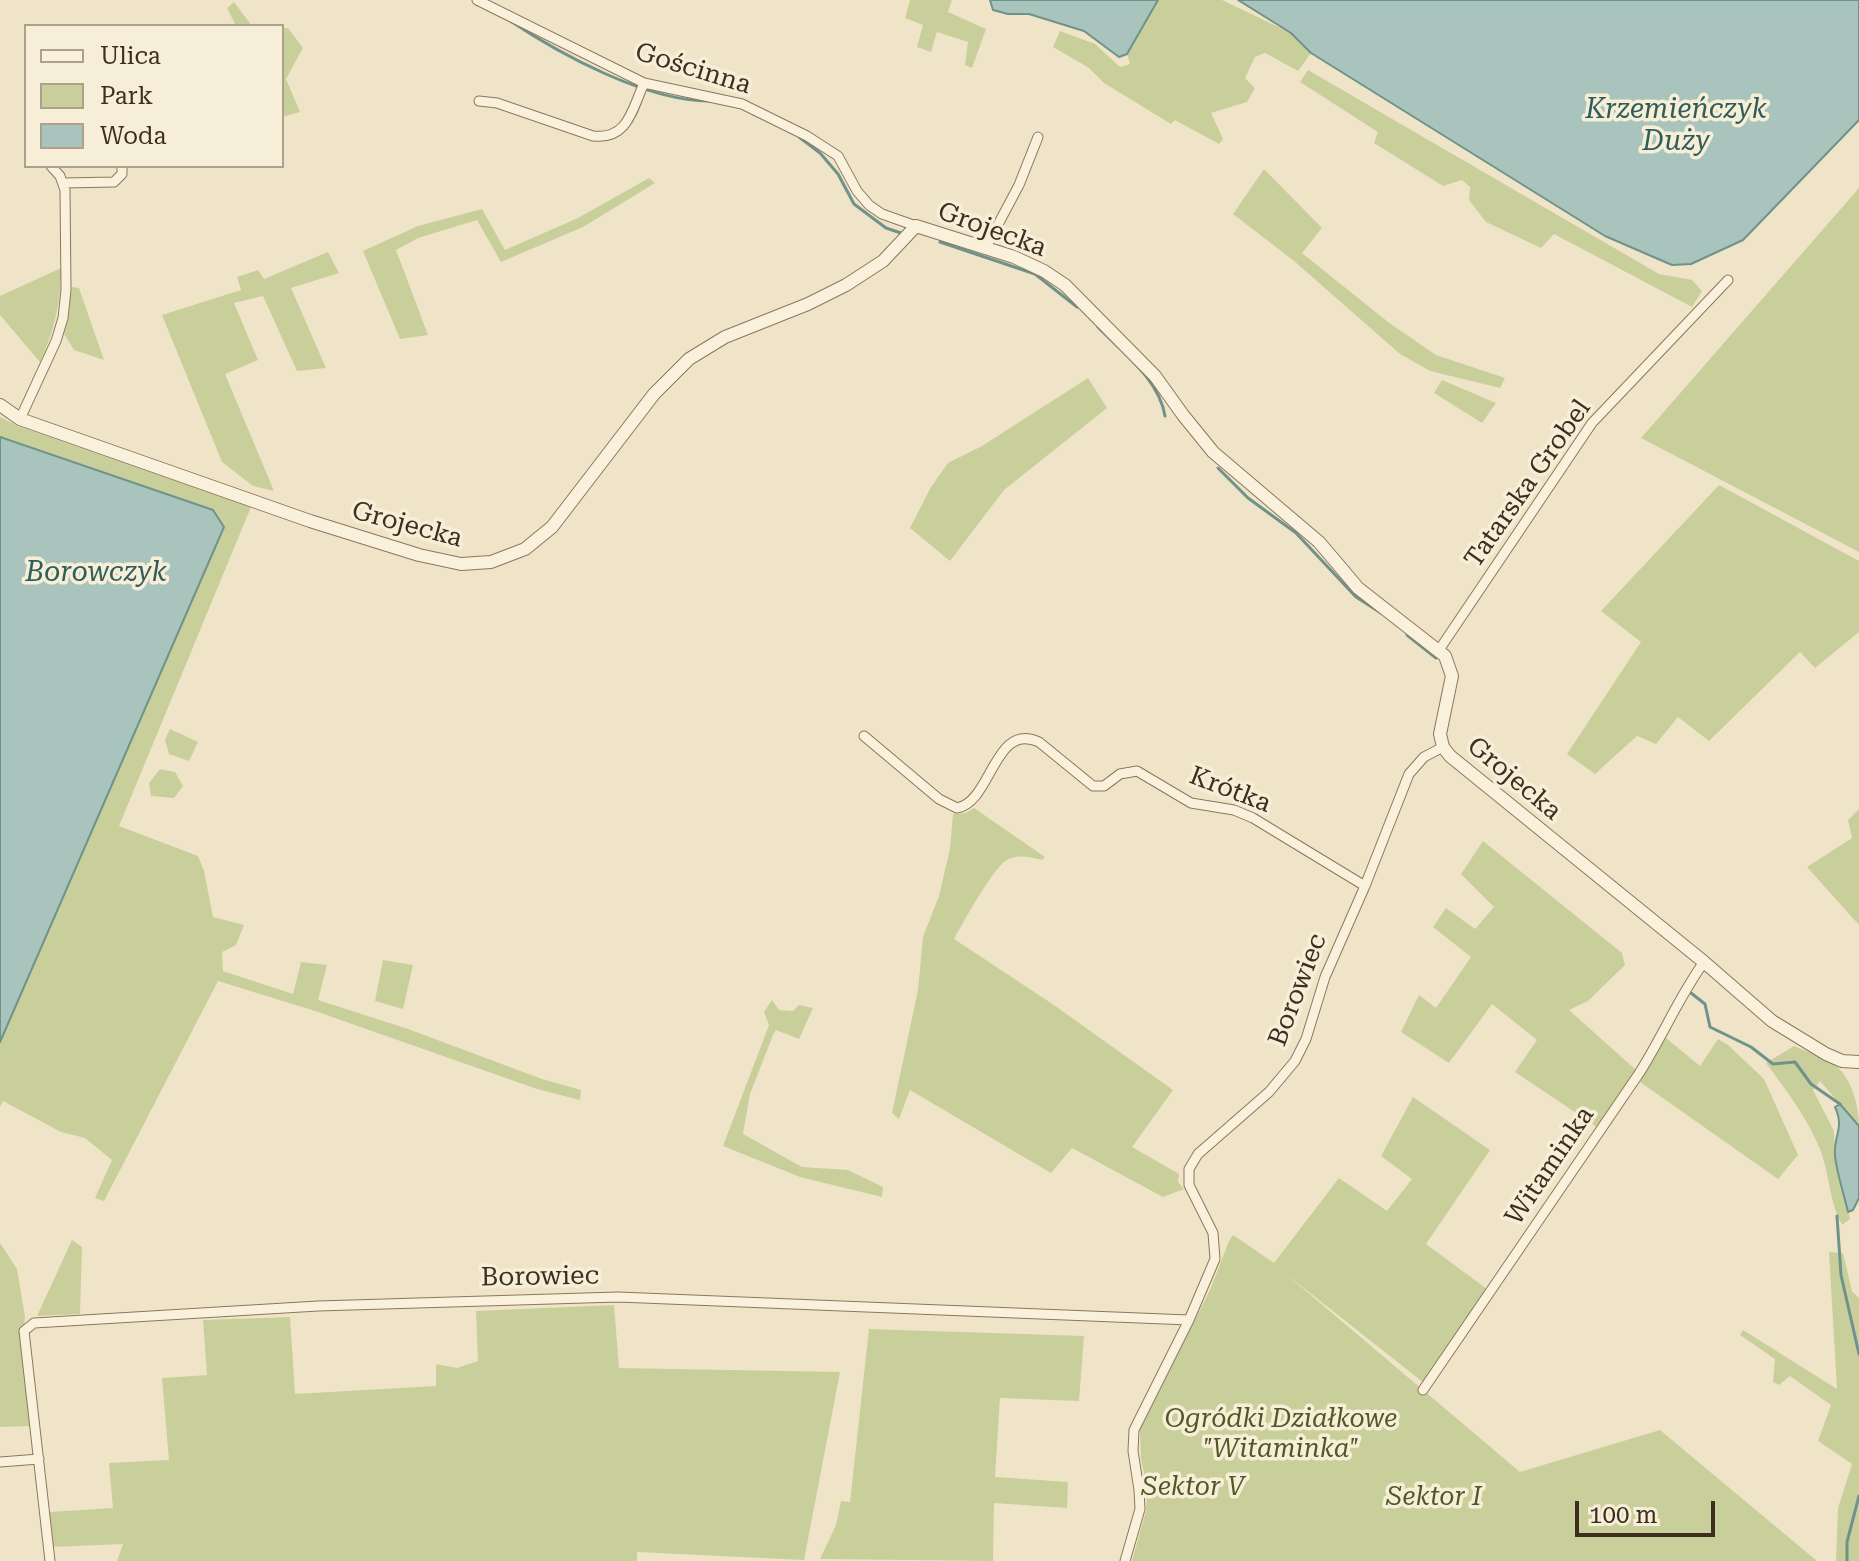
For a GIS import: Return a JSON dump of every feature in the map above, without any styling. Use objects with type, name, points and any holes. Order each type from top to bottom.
[{"type":"street","name":"Gościnna","points":[[477,0],[644,83],[742,104],[807,136],[838,156],[857,191],[869,205],[882,214],[916,226]]},
{"type":"street","points":[[479,101],[497,103],[606,138],[617,135],[626,123],[644,83]]},
{"type":"street","points":[[985,249],[1019,185],[1038,137]]},
{"type":"street","points":[[20,419],[56,341],[63,318],[66,290],[64,183],[53,168]]},
{"type":"street","points":[[64,183],[114,182],[122,174],[122,168]]},
{"type":"street","name":"Grojecka","points":[[0,405],[20,419],[332,528],[419,555],[461,564],[491,562],[525,549],[552,527],[654,394],[689,359],[729,335],[808,304],[846,285],[888,257],[916,226],[1036,267],[1072,291],[1155,376],[1213,452],[1319,542],[1358,588],[1439,650],[1448,661],[1452,676],[1441,722],[1443,747],[1450,756],[1772,1021],[1826,1054],[1842,1061],[1859,1062]]},
{"type":"street","name":"Tatarska Grobel","points":[[1439,650],[1592,423],[1728,280]]},
{"type":"street","name":"Krótka","points":[[864,736],[945,804],[957,808],[970,802],[1009,744],[1020,738],[1030,738],[1089,784],[1104,786],[1126,771],[1143,772],[1191,803],[1245,814],[1365,886]]},
{"type":"street","name":"Borowiec","points":[[1125,1561],[1140,1509],[1133,1451],[1134,1430],[1213,1268],[1216,1251],[1213,1233],[1189,1185],[1191,1165],[1198,1154],[1269,1092],[1295,1061],[1306,1039],[1325,977],[1409,774],[1420,760],[1443,747]]},
{"type":"street","name":"Witaminka","points":[[1423,1390],[1651,1054],[1677,1002],[1704,962]]},
{"type":"street","name":"Borowiec","points":[[50,1561],[24,1331],[34,1323],[318,1306],[605,1297],[1189,1320]]},
{"type":"street","points":[[0,1462],[39,1459]]},
{"type":"green space","points":[[910,0],[952,0],[948,12],[986,29],[972,68],[965,65],[968,42],[937,32],[931,52],[917,47],[923,25],[905,18]]},
{"type":"green space","points":[[1158,0],[1222,0],[1291,33],[1311,53],[1298,71],[1265,53],[1255,57],[1245,78],[1255,88],[1247,102],[1211,113],[1223,139],[1219,144],[1175,120],[1171,124],[1053,47],[1060,31],[1095,44],[1120,67],[1130,64],[1127,54]]},
{"type":"green space","points":[[234,2],[250,24],[235,24],[227,8]]},
{"type":"green space","points":[[284,28],[288,28],[303,48],[286,79],[300,112],[284,116]]},
{"type":"green space","points":[[1308,70],[1659,274],[1692,280],[1702,291],[1692,307],[1554,234],[1541,248],[1486,222],[1469,200],[1470,187],[1462,180],[1443,186],[1374,143],[1378,132],[1300,82]]},
{"type":"green space","points":[[1264,169],[1322,228],[1302,253],[1388,322],[1436,355],[1505,378],[1500,388],[1430,371],[1400,354],[1294,261],[1233,214]]},
{"type":"green space","points":[[649,178],[655,183],[583,227],[501,262],[477,220],[418,238],[396,250],[428,335],[400,339],[363,251],[418,226],[482,209],[505,250],[578,218]]},
{"type":"green space","points":[[1859,188],[1859,552],[1641,438]]},
{"type":"green space","points":[[328,252],[339,273],[291,288],[326,368],[297,371],[263,296],[234,303],[258,360],[225,374],[274,491],[253,486],[222,462],[162,315],[241,290],[237,277],[258,270],[264,279]]},
{"type":"green space","points":[[61,268],[56,316],[40,362],[0,315],[0,296]]},
{"type":"green space","points":[[72,287],[79,288],[104,360],[74,350],[64,334]]},
{"type":"green space","points":[[1088,378],[1107,408],[1004,490],[950,561],[910,528],[931,487],[948,463],[982,446]]},
{"type":"green space","points":[[1442,380],[1496,403],[1482,423],[1434,393]]},
{"type":"green space","points":[[0,417],[251,507],[119,826],[198,856],[213,917],[244,925],[236,945],[222,952],[223,971],[293,994],[301,962],[327,965],[318,1000],[581,1090],[580,1100],[537,1089],[315,1011],[218,981],[104,1201],[95,1198],[112,1160],[85,1138],[61,1132],[3,1101],[0,1107],[0,1042],[88,833],[44,454],[0,437]]},
{"type":"green space","points":[[1719,485],[1859,561],[1859,632],[1815,668],[1800,652],[1709,741],[1678,717],[1656,744],[1637,736],[1595,774],[1567,754],[1641,642],[1601,611]]},
{"type":"green space","points":[[170,729],[198,742],[189,761],[169,754],[165,740]]},
{"type":"green space","points":[[160,769],[175,772],[183,786],[174,798],[151,796],[149,783]]},
{"type":"green space","points":[[974,808],[1045,857],[1042,860],[1018,857],[1004,862],[954,939],[1173,1090],[1132,1147],[1179,1174],[1178,1182],[1184,1189],[1163,1197],[1072,1148],[1051,1173],[910,1090],[899,1119],[892,1113],[918,990],[923,937],[939,896],[950,849],[953,814],[966,813]]},
{"type":"green space","points":[[1859,809],[1859,925],[1807,867],[1852,838],[1848,820]]},
{"type":"green space","points":[[1483,841],[1622,953],[1625,965],[1588,1001],[1569,1010],[1636,1070],[1597,1127],[1515,1072],[1537,1040],[1492,1004],[1449,1063],[1401,1032],[1419,995],[1436,1008],[1471,957],[1433,927],[1446,908],[1475,929],[1494,907],[1461,874]]},
{"type":"green space","points":[[383,960],[413,965],[403,1009],[375,1001]]},
{"type":"green space","points":[[772,1000],[779,1010],[793,1011],[799,1005],[813,1008],[799,1039],[776,1030],[773,1035],[750,1094],[743,1134],[802,1167],[848,1170],[883,1187],[882,1197],[800,1177],[723,1146],[769,1025],[764,1012]]},
{"type":"green space","points":[[1666,1038],[1700,1066],[1718,1039],[1764,1079],[1798,1155],[1778,1179],[1640,1082]]},
{"type":"green space","points":[[1794,1046],[1836,1066],[1846,1078],[1856,1102],[1859,1126],[1820,1081],[1813,1090],[1834,1131],[1835,1159],[1850,1219],[1842,1225],[1814,1136],[1766,1063]]},
{"type":"green space","name":"Ogródki Działkowe \"Witaminka\"","points":[[1413,1097],[1490,1150],[1426,1244],[1487,1289],[1424,1383],[1286,1274],[1520,1472],[1660,1430],[1817,1561],[1132,1561],[1146,1511],[1147,1488],[1141,1459],[1140,1430],[1210,1290],[1229,1241],[1233,1235],[1274,1263],[1339,1178],[1387,1211],[1412,1179],[1381,1156]]},
{"type":"green space","points":[[72,1240],[82,1247],[80,1314],[37,1316]]},
{"type":"green space","points":[[0,1243],[17,1269],[25,1317],[22,1345],[30,1426],[0,1427]]},
{"type":"green space","points":[[1829,1252],[1843,1253],[1852,1291],[1859,1298],[1859,1561],[1836,1561],[1838,1508],[1852,1464],[1818,1441],[1831,1405],[1790,1376],[1779,1385],[1773,1382],[1775,1359],[1740,1335],[1743,1330],[1837,1389]]},
{"type":"green space","points":[[614,1305],[619,1368],[840,1372],[804,1560],[637,1552],[637,1561],[117,1561],[123,1544],[53,1547],[49,1512],[113,1508],[109,1463],[169,1460],[162,1378],[207,1375],[203,1320],[290,1317],[295,1394],[436,1386],[436,1364],[457,1368],[478,1361],[476,1311]]},
{"type":"green space","points":[[869,1329],[1084,1336],[1079,1401],[1000,1398],[995,1477],[1068,1482],[1067,1508],[994,1503],[993,1561],[820,1559],[836,1525],[841,1501],[850,1502]]},
{"type":"water","points":[[990,0],[1158,0],[1127,54],[1119,57],[1084,31],[1029,14],[993,10]]},
{"type":"water","name":"Krzemieńczyk Duży","points":[[1238,0],[1859,0],[1859,120],[1743,240],[1691,264],[1672,265],[1605,236],[1311,53],[1291,33]]},
{"type":"water","name":"Borowczyk","points":[[0,437],[213,510],[224,527],[0,1042]]},
{"type":"water","points":[[1840,1104],[1859,1126],[1859,1198],[1853,1210],[1848,1212],[1835,1156],[1839,1121],[1835,1107]]},
{"type":"waterway","points":[[509,20],[554,48],[633,85],[660,94],[711,101]]},
{"type":"waterway","points":[[799,137],[820,153],[838,174],[854,204],[886,228],[901,233]]},
{"type":"waterway","points":[[940,242],[1035,274],[1077,307]]},
{"type":"waterway","points":[[1098,327],[1148,378],[1156,390],[1165,416]]},
{"type":"waterway","points":[[1218,468],[1248,498],[1296,533],[1356,597],[1381,613]]},
{"type":"waterway","points":[[1407,635],[1436,658]]},
{"type":"waterway","points":[[1691,993],[1705,1004],[1710,1027],[1751,1047],[1773,1064],[1795,1062],[1811,1084],[1840,1104]]},
{"type":"waterway","points":[[1837,1216],[1841,1275],[1859,1354]]},
{"type":"waterway","points":[[1847,1561],[1847,1542],[1859,1496]]},
{"type":"park label","name":"Sektor V","points":[[1193,1487]]},
{"type":"park label","name":"Sektor I","points":[[1434,1497]]}]
